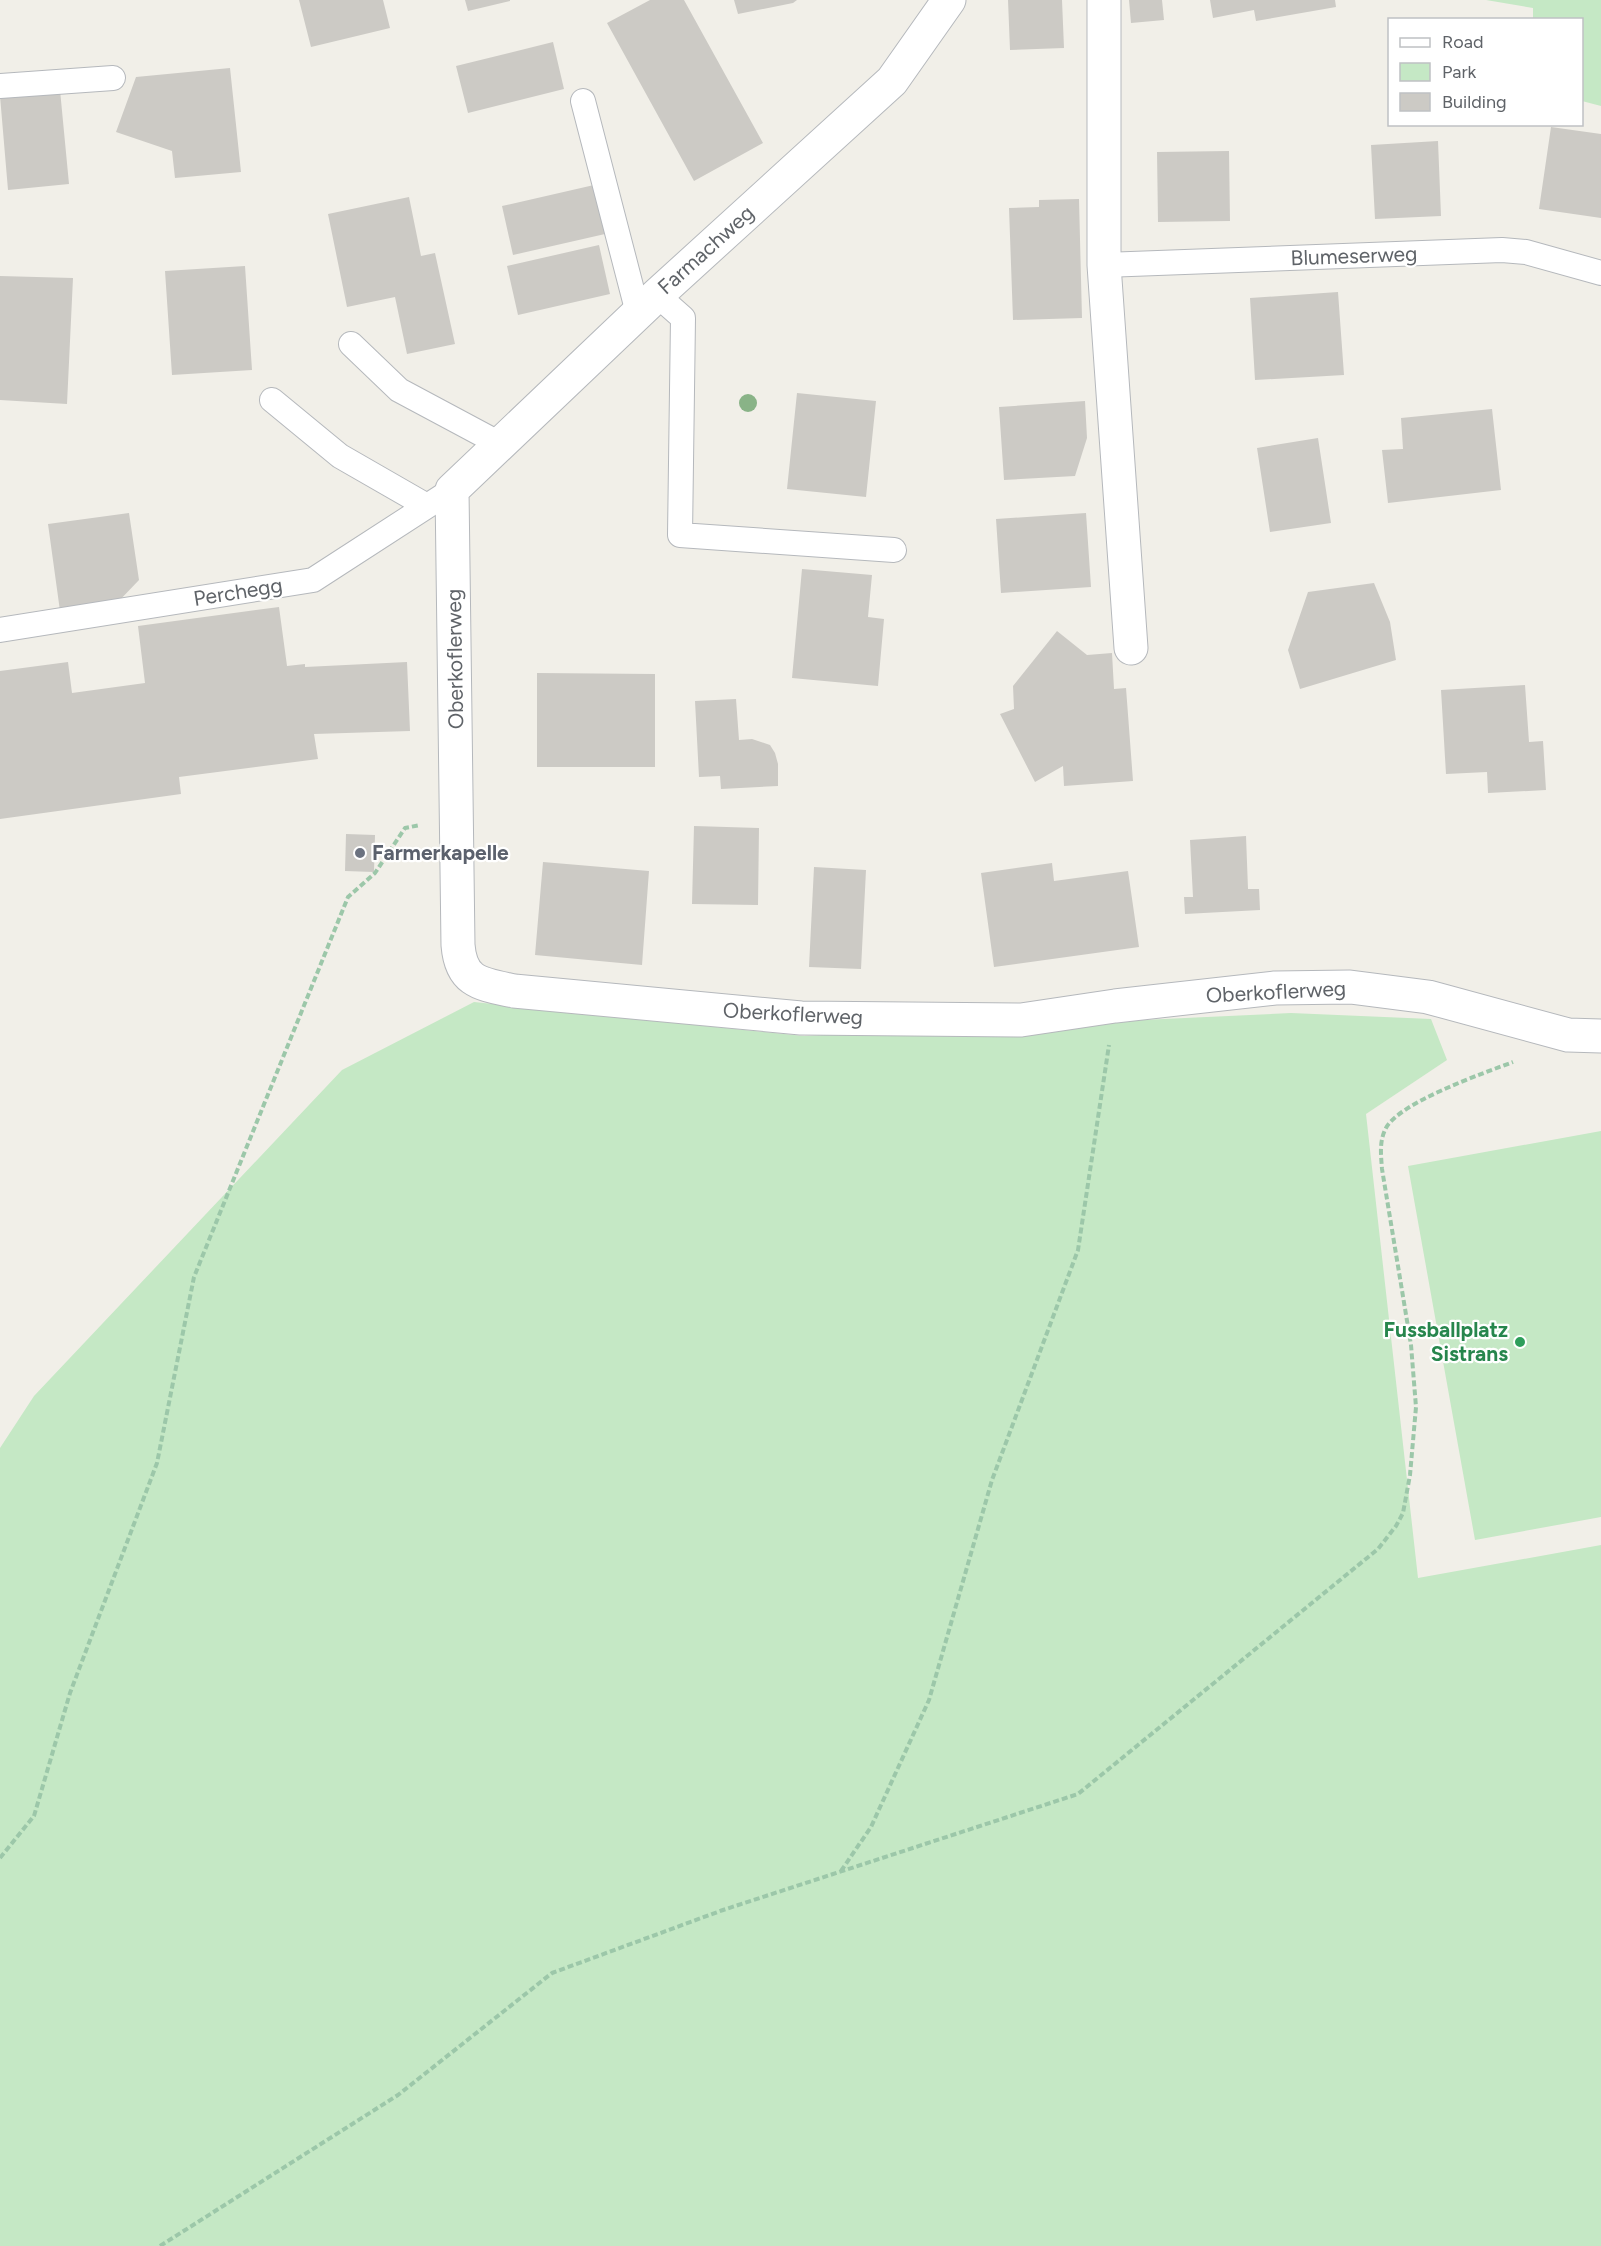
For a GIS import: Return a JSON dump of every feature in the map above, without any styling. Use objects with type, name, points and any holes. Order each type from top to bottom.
[{"type":"street","name":"Farmachweg","points":[[440,498],[647,304],[892,81],[949,0]]},
{"type":"street","points":[[1104,0],[1104,265],[1131,648]]},
{"type":"street","name":"Oberkoflerweg","points":[[440,498],[456,818],[459,957],[467,975],[491,986],[514,991],[801,1018],[1021,1020],[1116,1006],[1275,988],[1350,987],[1428,998],[1473,1008],[1539,1029],[1568,1035],[1601,1036]]},
{"type":"lane","points":[[0,86],[113,78]]},
{"type":"lane","points":[[583,101],[647,304],[683,318],[680,535],[894,550]]},
{"type":"lane","name":"Blumeserweg","points":[[1104,265],[1502,250],[1535,254],[1601,273]]},
{"type":"lane","points":[[351,344],[399,390],[500,444]]},
{"type":"lane","points":[[272,400],[340,456],[440,498]]},
{"type":"lane","name":"Perchegg","points":[[0,630],[313,580],[440,498]]},
{"type":"path","points":[[0,1858],[34,1816],[70,1693],[157,1463],[194,1277],[348,897],[375,873],[405,828],[456,818]]},
{"type":"path","points":[[840,1871],[871,1827],[929,1700],[992,1480],[1078,1250],[1116,1006]]},
{"type":"path","points":[[160,2246],[398,2095],[552,1973],[723,1910],[1078,1794],[1378,1549],[1403,1513],[1410,1475],[1416,1392],[1411,1344],[1382,1169],[1382,1138],[1386,1127],[1400,1113],[1458,1084],[1518,1060],[1539,1029]]},
{"type":"green space","points":[[1486,0],[1601,0],[1601,106],[1583,101],[1583,18],[1533,18],[1533,8]]},
{"type":"green space","points":[[474,1002],[804,1036],[1291,1013],[1431,1019],[1447,1060],[1366,1114],[1418,1578],[1601,1545],[1601,2246],[0,2246],[0,1448],[34,1396],[342,1070]]},
{"type":"green space","name":"Fussballplatz Sistrans","points":[[1601,1131],[1601,1517],[1475,1540],[1408,1166]]},
{"type":"building","points":[[299,0],[383,0],[390,28],[311,47]]},
{"type":"building","points":[[465,0],[510,0],[510,1],[468,11]]},
{"type":"building","points":[[650,0],[684,0],[763,143],[694,181],[607,23]]},
{"type":"building","points":[[734,0],[797,0],[793,3],[738,14]]},
{"type":"building","points":[[1008,0],[1062,0],[1064,48],[1010,50]]},
{"type":"building","points":[[1129,0],[1162,0],[1164,20],[1131,23]]},
{"type":"building","points":[[1210,0],[1335,0],[1336,7],[1256,21],[1254,10],[1213,18]]},
{"type":"building","points":[[553,42],[564,89],[468,113],[456,66]]},
{"type":"building","points":[[230,68],[241,172],[175,178],[172,151],[116,132],[136,77]]},
{"type":"building","points":[[60,90],[69,184],[8,190],[0,96]]},
{"type":"building","points":[[1551,127],[1601,134],[1601,218],[1539,209]]},
{"type":"building","points":[[1438,141],[1441,216],[1375,219],[1371,145]]},
{"type":"building","points":[[1229,151],[1230,221],[1158,222],[1157,152]]},
{"type":"building","points":[[594,185],[605,234],[513,255],[502,206]]},
{"type":"building","points":[[409,197],[421,256],[435,253],[455,344],[407,354],[395,297],[347,307],[328,214]]},
{"type":"building","points":[[1079,199],[1082,318],[1013,320],[1009,208],[1039,207],[1039,200]]},
{"type":"building","points":[[599,245],[610,294],[518,315],[507,266]]},
{"type":"building","points":[[245,266],[252,370],[172,375],[165,271]]},
{"type":"building","points":[[0,276],[73,278],[67,404],[0,400]]},
{"type":"building","points":[[1338,292],[1344,375],[1255,380],[1250,298]]},
{"type":"building","points":[[797,393],[876,401],[866,497],[787,489]]},
{"type":"building","points":[[1085,401],[1087,438],[1075,476],[1004,480],[999,407]]},
{"type":"building","points":[[1492,409],[1501,490],[1388,503],[1382,450],[1403,449],[1401,418]]},
{"type":"building","points":[[1318,438],[1331,523],[1270,532],[1257,448]]},
{"type":"building","points":[[129,513],[139,580],[117,603],[60,611],[48,524]]},
{"type":"building","points":[[1086,513],[1091,587],[1001,593],[996,519]]},
{"type":"building","points":[[802,569],[872,575],[868,617],[884,619],[878,686],[792,678]]},
{"type":"building","points":[[1374,583],[1390,622],[1396,660],[1300,689],[1288,650],[1308,592]]},
{"type":"building","points":[[279,607],[287,666],[407,662],[410,731],[314,734],[318,759],[179,777],[181,794],[0,819],[0,671],[68,662],[72,693],[145,683],[138,626]]},
{"type":"building","points":[[1057,631],[1087,655],[1112,653],[1114,689],[1126,688],[1133,781],[1064,786],[1063,766],[1035,782],[1000,714],[1014,709],[1013,686]]},
{"type":"building","points":[[537,673],[655,674],[655,767],[537,767]]},
{"type":"building","points":[[1525,685],[1529,742],[1543,741],[1546,790],[1488,793],[1487,772],[1446,774],[1441,690]]},
{"type":"building","points":[[736,699],[739,740],[752,739],[770,745],[778,764],[778,786],[721,789],[720,776],[699,777],[695,701]]},
{"type":"building","points":[[694,826],[759,828],[758,905],[692,904]]},
{"type":"building","name":"Farmerkapelle","points":[[346,834],[375,835],[374,872],[345,871]]},
{"type":"building","points":[[1246,836],[1248,889],[1259,889],[1260,910],[1185,914],[1184,897],[1193,897],[1190,840]]},
{"type":"building","points":[[543,862],[649,871],[642,965],[535,955]]},
{"type":"building","points":[[1052,863],[1054,881],[1128,871],[1139,947],[994,967],[981,873]]},
{"type":"building","points":[[814,867],[866,870],[861,969],[809,967]]},
{"type":"place","name":"Farmerkapelle","points":[[360,853]]},
{"type":"place","name":"Fussballplatz Sistrans","points":[[1520,1342]]}]
